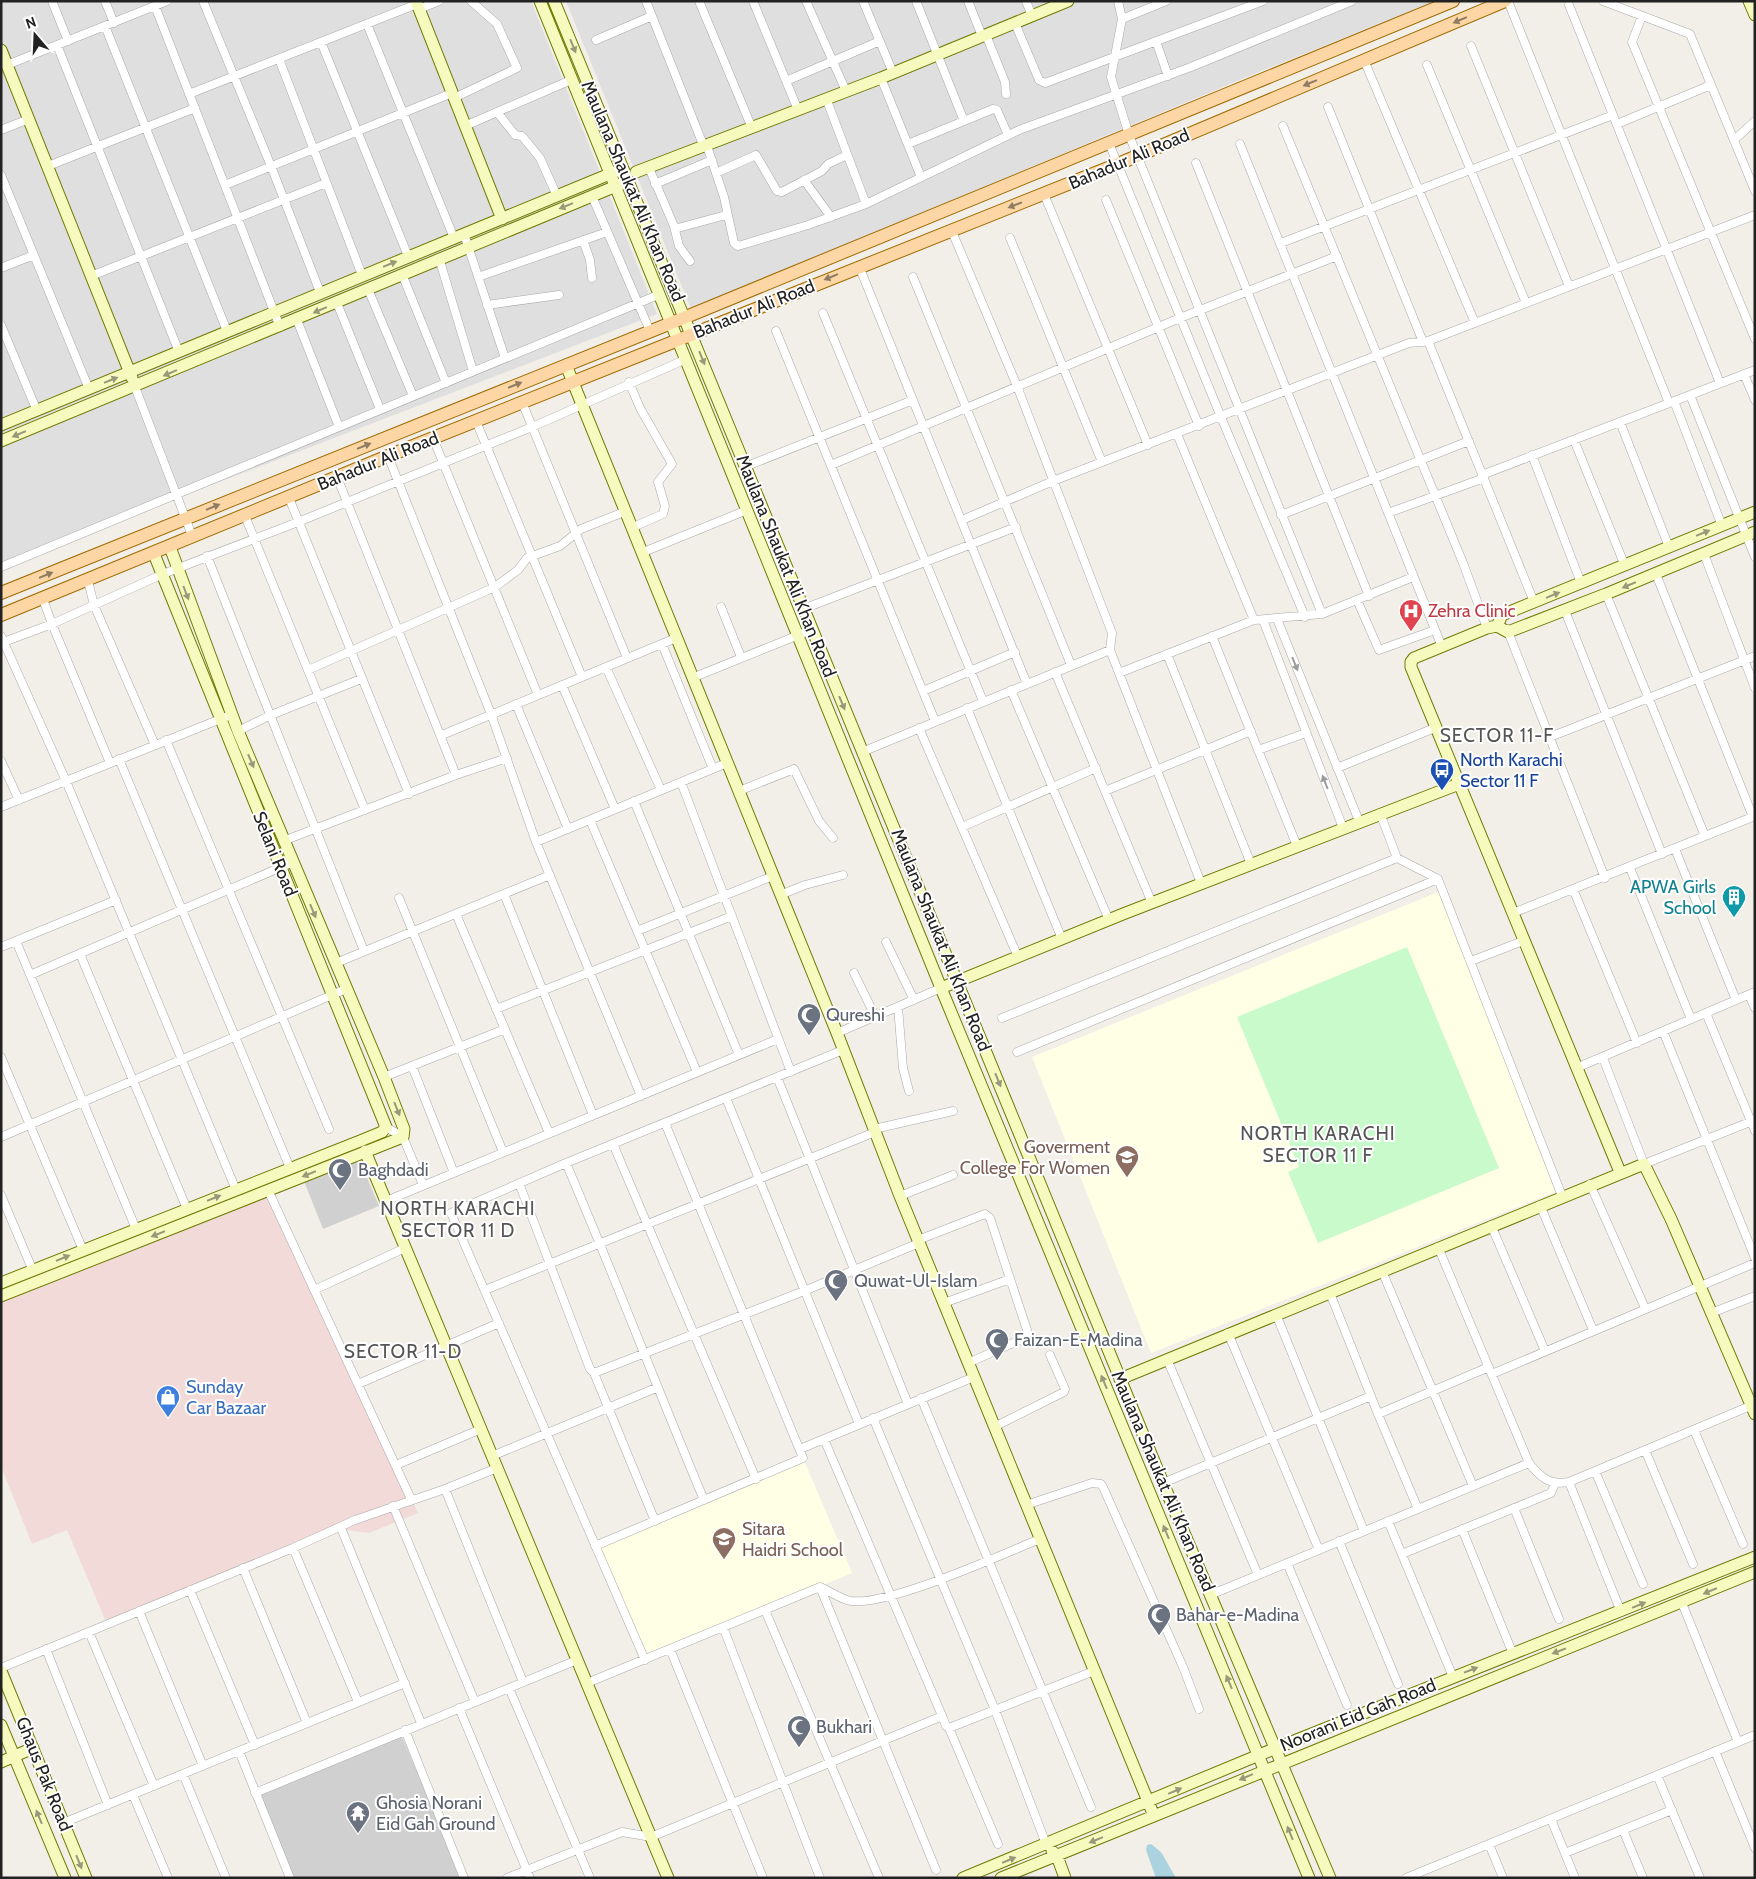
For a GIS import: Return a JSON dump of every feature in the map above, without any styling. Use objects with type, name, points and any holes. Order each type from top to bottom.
[{"type":"main road","name":"Bahadur Ali Road","points":[[1,593],[669,324],[1453,1]]},
{"type":"main road","name":"Bahadur Ali Road","points":[[1,616],[170,548],[388,456],[1118,164],[1503,2]]},
{"type":"street","points":[[52,1],[68,41]]},
{"type":"street","points":[[106,1],[114,23]]},
{"type":"street","points":[[7,65],[167,1]]},
{"type":"street","points":[[203,1],[272,166],[320,292]]},
{"type":"street","points":[[189,94],[417,5],[439,1]]},
{"type":"street","points":[[225,185],[517,68],[497,24],[471,1]]},
{"type":"street","name":"Maulana Shaukat Ali Khan Road","points":[[540,1],[669,324],[798,634],[941,988],[1309,1878]]},
{"type":"street","name":"Maulana Shaukat Ali Khan Road","points":[[554,1],[622,168],[686,317],[811,630],[959,981],[1120,1379],[1210,1595],[1277,1748],[1330,1878]]},
{"type":"street","points":[[699,1],[752,128]]},
{"type":"street","points":[[753,1],[798,110]]},
{"type":"street","points":[[806,1],[831,62],[846,91]]},
{"type":"street","points":[[863,1],[893,73]]},
{"type":"street","points":[[916,1],[964,121]]},
{"type":"street","points":[[968,1],[1005,82],[1006,94]]},
{"type":"street","points":[[1026,1],[1032,16]]},
{"type":"street","points":[[1,442],[298,320],[439,258],[628,182],[636,172],[881,78],[1068,1]]},
{"type":"street","points":[[1118,1],[1122,19],[1110,77],[1116,96],[1137,156],[1322,614]]},
{"type":"street","points":[[1122,19],[1166,1]]},
{"type":"street","points":[[1015,23],[1042,83],[1115,58],[1263,1]]},
{"type":"street","points":[[647,2],[712,160],[724,197],[726,214],[734,243],[738,246],[866,204],[1008,135],[1055,116],[1116,96],[1168,76],[1352,1]]},
{"type":"street","points":[[1603,1],[1690,34],[1755,192]]},
{"type":"street","points":[[1749,1],[1755,15]]},
{"type":"street","points":[[1503,2],[1561,135],[1614,268],[1722,526]]},
{"type":"street","points":[[417,5],[502,219]]},
{"type":"street","points":[[1569,5],[1720,383]]},
{"type":"street","points":[[155,6],[280,327]]},
{"type":"street","points":[[596,40],[652,16]]},
{"type":"street","points":[[1642,16],[1632,42],[1755,340]]},
{"type":"street","points":[[367,24],[403,113],[459,236],[468,246],[505,358]]},
{"type":"street","points":[[105,26],[227,331]]},
{"type":"street","points":[[786,81],[880,41]]},
{"type":"street","points":[[1156,41],[1168,76]]},
{"type":"street","points":[[321,42],[408,256]]},
{"type":"street","points":[[57,45],[179,352]]},
{"type":"street","points":[[1471,46],[1568,286]]},
{"type":"street","points":[[1,50],[130,373],[193,538]]},
{"type":"street","points":[[279,59],[362,275]]},
{"type":"street","points":[[1364,60],[1475,323]]},
{"type":"street","points":[[1427,65],[1526,303]]},
{"type":"street","points":[[881,78],[922,177]]},
{"type":"street","points":[[465,126],[571,80]]},
{"type":"street","points":[[1617,124],[1711,85]]},
{"type":"street","points":[[826,98],[866,204]]},
{"type":"street","points":[[1328,107],[1469,441],[1534,602]]},
{"type":"street","points":[[48,166],[195,108]]},
{"type":"street","points":[[908,144],[995,109],[1008,135]]},
{"type":"street","points":[[498,112],[515,135],[522,136],[537,154],[557,196]]},
{"type":"street","points":[[1281,243],[1613,115]]},
{"type":"street","points":[[1,130],[29,119]]},
{"type":"street","points":[[1734,140],[1755,121]]},
{"type":"street","points":[[1283,126],[1436,495],[1496,623],[1508,632],[1605,878]]},
{"type":"street","points":[[1109,143],[1305,617]]},
{"type":"street","points":[[1240,144],[1442,647]]},
{"type":"street","points":[[716,173],[756,155],[776,191],[782,192],[822,171],[828,164],[847,155]]},
{"type":"street","points":[[655,184],[712,160]]},
{"type":"street","points":[[1196,163],[1369,596]]},
{"type":"street","points":[[1,425],[622,168],[636,172]]},
{"type":"street","points":[[648,168],[674,226],[679,246],[690,261]]},
{"type":"street","points":[[1,175],[89,389]]},
{"type":"street","points":[[804,180],[830,217]]},
{"type":"street","points":[[91,276],[326,183]]},
{"type":"street","points":[[1044,194],[1148,445]]},
{"type":"street","points":[[592,196],[650,331]]},
{"type":"street","points":[[1106,200],[1199,426]]},
{"type":"street","points":[[674,226],[678,228],[726,214]]},
{"type":"street","points":[[962,520],[1054,481],[1408,343],[1426,342],[1755,215]]},
{"type":"street","points":[[951,230],[1017,386],[1054,481],[1112,633],[1110,650],[1201,884]]},
{"type":"street","points":[[478,278],[607,232]]},
{"type":"street","points":[[1010,238],[1102,462]]},
{"type":"street","points":[[583,240],[590,260],[592,278]]},
{"type":"street","points":[[1,268],[34,255]]},
{"type":"street","points":[[831,465],[924,424],[1180,318],[1292,272],[1337,256]]},
{"type":"street","points":[[439,258],[474,371]]},
{"type":"street","points":[[859,266],[1027,684]]},
{"type":"street","points":[[402,274],[446,383]]},
{"type":"street","points":[[913,277],[1071,666]]},
{"type":"street","points":[[368,289],[413,396]]},
{"type":"street","points":[[487,305],[559,295]]},
{"type":"street","points":[[1,567],[658,295]]},
{"type":"street","points":[[337,303],[380,409]]},
{"type":"street","points":[[822,313],[983,702]]},
{"type":"street","points":[[298,320],[339,426]]},
{"type":"street","points":[[1,325],[37,411]]},
{"type":"street","points":[[776,332],[935,721]]},
{"type":"street","points":[[236,1190],[66,781],[2,640],[52,624],[177,568],[298,522],[532,427],[629,382],[684,360]]},
{"type":"street","points":[[566,365],[624,512],[837,1032],[918,1242],[1154,1816]]},
{"type":"street","points":[[1388,513],[1532,455],[1755,370]]},
{"type":"street","points":[[1744,374],[1755,400]]},
{"type":"street","points":[[629,382],[640,408],[672,464],[658,482],[665,506],[663,514],[631,528]]},
{"type":"street","points":[[1690,395],[1738,519],[1750,534],[1755,557]]},
{"type":"street","points":[[746,466],[912,400]]},
{"type":"street","points":[[522,402],[627,658]]},
{"type":"street","points":[[476,421],[582,677]]},
{"type":"street","points":[[1620,422],[1669,547]]},
{"type":"street","points":[[1177,434],[1254,620]]},
{"type":"street","points":[[433,438],[538,695]]},
{"type":"street","points":[[1574,440],[1625,566]]},
{"type":"street","points":[[1281,515],[1469,441]]},
{"type":"street","points":[[1532,455],[1581,583]]},
{"type":"street","points":[[388,456],[447,608],[491,714],[536,842],[641,1096]]},
{"type":"street","points":[[337,477],[442,735],[456,775]]},
{"type":"street","points":[[289,498],[360,679],[409,794]]},
{"type":"street","points":[[641,552],[747,510]]},
{"type":"street","points":[[308,670],[495,587],[518,570],[524,560],[560,546],[575,532],[624,512]]},
{"type":"street","points":[[1620,1172],[1411,667],[1414,658],[1496,623],[1534,602],[1755,512]]},
{"type":"street","points":[[244,516],[365,810]]},
{"type":"street","points":[[803,608],[1016,527]]},
{"type":"street","points":[[1508,632],[1565,611],[1750,534]]},
{"type":"street","name":"Selani Road","points":[[170,548],[238,731],[384,1077],[404,1129],[403,1136]]},
{"type":"street","name":"Selani Road","points":[[154,554],[386,1127]]},
{"type":"street","points":[[1704,554],[1755,688]]},
{"type":"street","points":[[207,556],[364,951]]},
{"type":"street","points":[[1513,913],[1630,868],[1754,816],[1656,574]]},
{"type":"street","points":[[1119,673],[1254,620],[1322,614],[1413,577]]},
{"type":"street","points":[[88,581],[94,605],[155,744]]},
{"type":"street","points":[[1606,594],[1705,836]]},
{"type":"street","points":[[43,599],[110,763]]},
{"type":"street","points":[[1357,600],[1380,650],[1435,630]]},
{"type":"street","points":[[721,606],[741,657]]},
{"type":"street","points":[[1565,611],[1662,854]]},
{"type":"street","points":[[1277,619],[1358,821]]},
{"type":"street","points":[[1263,620],[1343,828]]},
{"type":"street","points":[[692,678],[811,630]]},
{"type":"street","points":[[1212,636],[1297,846]]},
{"type":"street","points":[[442,735],[676,638]]},
{"type":"street","points":[[662,644],[713,769]]},
{"type":"street","points":[[862,752],[1110,650]]},
{"type":"street","points":[[923,691],[1015,652]]},
{"type":"street","points":[[1166,654],[1251,864]]},
{"type":"street","points":[[1550,737],[1755,656]]},
{"type":"street","points":[[606,667],[661,790]]},
{"type":"street","points":[[1055,672],[1152,903]]},
{"type":"street","points":[[238,731],[271,715],[360,679]]},
{"type":"street","points":[[562,685],[615,809]]},
{"type":"street","points":[[1011,690],[1109,920]]},
{"type":"street","points":[[516,704],[568,829]]},
{"type":"street","points":[[967,708],[1062,939]]},
{"type":"street","points":[[1,807],[233,714]]},
{"type":"street","points":[[1337,768],[1437,727]]},
{"type":"street","points":[[919,728],[1018,957]]},
{"type":"street","points":[[1105,791],[1251,731]]},
{"type":"street","points":[[1258,750],[1306,733]]},
{"type":"street","points":[[166,740],[329,1129]]},
{"type":"street","points":[[283,841],[456,775],[507,758]]},
{"type":"street","points":[[119,759],[290,1168]]},
{"type":"street","points":[[1,761],[4,774],[19,800]]},
{"type":"street","points":[[536,842],[727,763]]},
{"type":"street","points":[[962,827],[1096,768]]},
{"type":"street","points":[[738,791],[794,769],[819,821],[833,838]]},
{"type":"street","points":[[681,782],[790,1072]]},
{"type":"street","points":[[837,1032],[1109,920],[1358,821],[1459,784]]},
{"type":"street","points":[[634,801],[739,1055]]},
{"type":"street","points":[[1380,813],[1397,858],[1438,879],[1562,1196]]},
{"type":"street","points":[[590,820],[697,1072]]},
{"type":"street","points":[[1675,849],[1736,1000]]},
{"type":"street","points":[[1002,1018],[1397,858]]},
{"type":"street","points":[[30,975],[292,862]]},
{"type":"street","points":[[1630,868],[1691,1019]]},
{"type":"street","points":[[336,963],[550,875]]},
{"type":"street","points":[[780,895],[805,885],[843,875]]},
{"type":"street","points":[[637,931],[772,876]]},
{"type":"street","points":[[1016,1052],[1438,879]]},
{"type":"street","points":[[1573,889],[1637,1043]]},
{"type":"street","points":[[504,894],[593,1115]]},
{"type":"street","points":[[399,898],[503,1152]]},
{"type":"street","points":[[1,947],[116,900]]},
{"type":"street","points":[[456,914],[549,1133]]},
{"type":"street","points":[[496,1009],[591,974],[732,916]]},
{"type":"street","points":[[16,941],[136,1230]]},
{"type":"street","points":[[1471,961],[1524,941]]},
{"type":"street","points":[[886,942],[914,1000]]},
{"type":"street","points":[[80,954],[187,1209]]},
{"type":"street","points":[[854,973],[875,1016]]},
{"type":"street","points":[[1,1137],[346,988]]},
{"type":"street","points":[[1576,1068],[1752,993],[1755,1008]]},
{"type":"street","points":[[898,1007],[903,1068],[909,1091]]},
{"type":"street","points":[[1706,1012],[1753,1121],[1755,1131]]},
{"type":"street","points":[[384,1077],[505,1029]]},
{"type":"street","points":[[1663,1031],[1755,1258]]},
{"type":"street","points":[[386,1201],[778,1039]]},
{"type":"street","points":[[645,1660],[451,1213],[566,1163],[844,1050]]},
{"type":"street","points":[[1,1058],[83,1250]]},
{"type":"street","points":[[1438,1247],[1529,1463],[1542,1478],[1555,1484],[1569,1482],[1694,1430],[1754,1408],[1671,1219],[1644,1164],[1603,1058]]},
{"type":"street","points":[[412,1066],[454,1173]]},
{"type":"street","points":[[777,1077],[808,1159],[908,1404]]},
{"type":"street","points":[[726,1098],[859,1424]]},
{"type":"street","points":[[485,1290],[875,1130],[953,1111]]},
{"type":"street","points":[[1120,1379],[1590,1184],[1753,1121]]},
{"type":"street","points":[[595,1546],[804,1458],[665,1123]]},
{"type":"street","points":[[1,1296],[268,1190],[362,1146],[386,1127],[403,1136],[423,1185]]},
{"type":"street","points":[[1,1283],[290,1168],[362,1146],[403,1136]]},
{"type":"street","points":[[613,1144],[756,1478]]},
{"type":"street","points":[[362,1146],[668,1878]]},
{"type":"street","points":[[566,1163],[600,1243],[656,1388],[704,1500]]},
{"type":"street","points":[[900,1196],[953,1175]]},
{"type":"street","points":[[519,1183],[590,1369],[594,1373],[655,1521]]},
{"type":"street","points":[[1590,1184],[1645,1308]]},
{"type":"street","points":[[268,1190],[411,1499]]},
{"type":"street","points":[[1,1195],[33,1270]]},
{"type":"street","points":[[1540,1205],[1593,1330]]},
{"type":"street","points":[[594,1373],[804,1291],[987,1214],[990,1218],[1028,1337],[968,1363]]},
{"type":"street","points":[[1491,1225],[1545,1351]]},
{"type":"street","points":[[314,1290],[405,1248]]},
{"type":"street","points":[[1378,1414],[1433,1391],[1545,1351],[1755,1263]]},
{"type":"street","points":[[1382,1271],[1473,1486]]},
{"type":"street","points":[[944,1303],[1010,1279]]},
{"type":"street","points":[[1330,1293],[1418,1509]]},
{"type":"street","points":[[1711,1313],[1755,1296]]},
{"type":"street","points":[[1276,1314],[1364,1531]]},
{"type":"street","points":[[358,1384],[499,1323]]},
{"type":"street","points":[[1228,1333],[1319,1550]]},
{"type":"street","points":[[994,1426],[1064,1392],[1065,1389],[1050,1355]]},
{"type":"street","points":[[1167,1359],[1258,1575]]},
{"type":"street","points":[[800,1449],[974,1377]]},
{"type":"street","points":[[492,1456],[656,1388]]},
{"type":"street","points":[[1163,1483],[1371,1396]]},
{"type":"street","points":[[921,1398],[1091,1806]]},
{"type":"street","points":[[873,1418],[995,1710],[1046,1844],[1057,1856],[1065,1878]]},
{"type":"street","points":[[396,1465],[481,1429]]},
{"type":"street","points":[[1694,1430],[1743,1544]]},
{"type":"street","points":[[824,1439],[998,1844]]},
{"type":"street","points":[[1645,1450],[1693,1564]]},
{"type":"street","points":[[1210,1595],[1529,1463]]},
{"type":"street","points":[[1,1669],[341,1528],[355,1520],[498,1468]]},
{"type":"street","points":[[1595,1471],[1643,1584]]},
{"type":"street","points":[[1569,1482],[1621,1612]]},
{"type":"street","points":[[1026,1505],[1092,1483],[1101,1484],[1183,1667],[1199,1709]]},
{"type":"street","points":[[1402,1554],[1551,1493],[1555,1484]]},
{"type":"street","points":[[444,1489],[523,1682]]},
{"type":"street","points":[[393,1506],[474,1702]]},
{"type":"street","points":[[1514,1508],[1559,1618]]},
{"type":"street","points":[[1388,1521],[1453,1677]]},
{"type":"street","points":[[341,1528],[421,1723]]},
{"type":"street","points":[[1462,1529],[1513,1654]]},
{"type":"street","points":[[587,1683],[820,1587],[852,1601],[890,1595],[941,1578],[1040,1539]]},
{"type":"street","points":[[1339,1541],[1398,1684]]},
{"type":"street","points":[[293,1548],[358,1702]]},
{"type":"street","name":"Noorani Eid Gah Road","points":[[963,1878],[1259,1755],[1755,1557]]},
{"type":"street","points":[[1287,1563],[1347,1705]]},
{"type":"street","points":[[243,1568],[307,1723]]},
{"type":"street","name":"Noorani Eid Gah Road","points":[[1001,1878],[1282,1762],[1682,1603],[1755,1572]]},
{"type":"street","points":[[820,1587],[936,1870]]},
{"type":"street","points":[[190,1590],[255,1744]]},
{"type":"street","points":[[1682,1603],[1738,1742]]},
{"type":"street","points":[[766,1610],[879,1878]]},
{"type":"street","points":[[139,1611],[203,1766]]},
{"type":"street","points":[[723,1627],[820,1878]]},
{"type":"street","points":[[89,1632],[154,1786]]},
{"type":"street","points":[[46,1649],[108,1805]]},
{"type":"street","points":[[670,1650],[763,1878]]},
{"type":"street","points":[[255,1793],[577,1660]]},
{"type":"street","name":"Ghaus Pak Road","points":[[1,1669],[86,1878]]},
{"type":"street","points":[[949,1728],[1094,1671]]},
{"type":"street","points":[[64,1823],[405,1683]]},
{"type":"street","points":[[509,1688],[590,1878]]},
{"type":"street","points":[[459,1708],[528,1874]]},
{"type":"street","points":[[507,1878],[528,1874],[578,1850],[622,1832],[651,1837],[940,1717],[943,1718]]},
{"type":"street","points":[[24,1726],[2,1731],[65,1878]]},
{"type":"street","points":[[405,1730],[464,1878]]},
{"type":"street","points":[[1406,1878],[1755,1735]]},
{"type":"street","points":[[1,1762],[33,1748]]},
{"type":"street","points":[[239,1751],[290,1878]]},
{"type":"street","points":[[1715,1752],[1755,1848]]},
{"type":"street","points":[[183,1774],[226,1878]]},
{"type":"street","points":[[1658,1775],[1700,1878]]},
{"type":"street","points":[[133,1795],[168,1878]]},
{"type":"street","points":[[1565,1853],[1672,1810]]},
{"type":"street","points":[[1551,1818],[1575,1878]]},
{"type":"street","points":[[1622,1830],[1643,1878]]},
{"type":"street","points":[[1489,1844],[1503,1878]]},
{"type":"street","points":[[1427,1869],[1430,1878]]},
{"type":"shaded area","points":[[1,1],[531,1],[657,314],[1,566]]},
{"type":"shaded area","points":[[566,1],[1436,1],[1261,71],[691,309]]},
{"type":"shaded area","points":[[1443,890],[1560,1190],[1151,1353],[1032,1057]]},
{"type":"shaded area","name":"Baghdadi","points":[[357,1154],[379,1206],[323,1229],[302,1176]]},
{"type":"shaded area","points":[[267,1190],[418,1513],[369,1533],[339,1529],[107,1624],[67,1530],[32,1544],[1,1466],[1,1296]]},
{"type":"shaded area","name":"Sitara Haidri School","points":[[803,1458],[852,1573],[645,1660],[595,1546]]},
{"type":"shaded area","name":"Ghosia Norani Eid Gah Ground","points":[[400,1732],[462,1878],[290,1878],[255,1790]]},
{"type":"green space","points":[[1407,947],[1499,1168],[1318,1243],[1288,1172],[1299,1167],[1237,1017]]},
{"type":"water","points":[[1151,1844],[1161,1852],[1176,1878],[1156,1878],[1146,1850],[1147,1845]]},
{"type":"place","name":"Zehra Clinic","points":[[1411,632]]},
{"type":"place","name":"North Karachi Sector 11 F","points":[[1442,791]]},
{"type":"place","name":"APWA Girls School","points":[[1734,918]]},
{"type":"place","name":"Qureshi","points":[[809,1036]]},
{"type":"place","name":"Goverment College For Women","points":[[1127,1178]]},
{"type":"place","name":"Baghdadi","points":[[340,1191]]},
{"type":"place","name":"Quwat-Ul-Islam","points":[[836,1302]]},
{"type":"place","name":"Faizan-E-Madina","points":[[997,1361]]},
{"type":"place","name":"Sunday Car Bazaar","points":[[168,1418]]},
{"type":"place","name":"Sitara Haidri School","points":[[724,1560]]},
{"type":"place","name":"Bahar-e-Madina","points":[[1159,1636]]},
{"type":"place","name":"Bukhari","points":[[799,1748]]},
{"type":"place","name":"Ghosia Norani Eid Gah Ground","points":[[358,1834]]},
{"type":"district","name":"SECTOR 11-F","points":[[1497,735]]},
{"type":"district","name":"NORTH KARACHI SECTOR 11 F","points":[[1318,1144]]},
{"type":"district","name":"NORTH KARACHI SECTOR 11 D","points":[[458,1219]]},
{"type":"district","name":"SECTOR 11-D","points":[[403,1351]]}]
